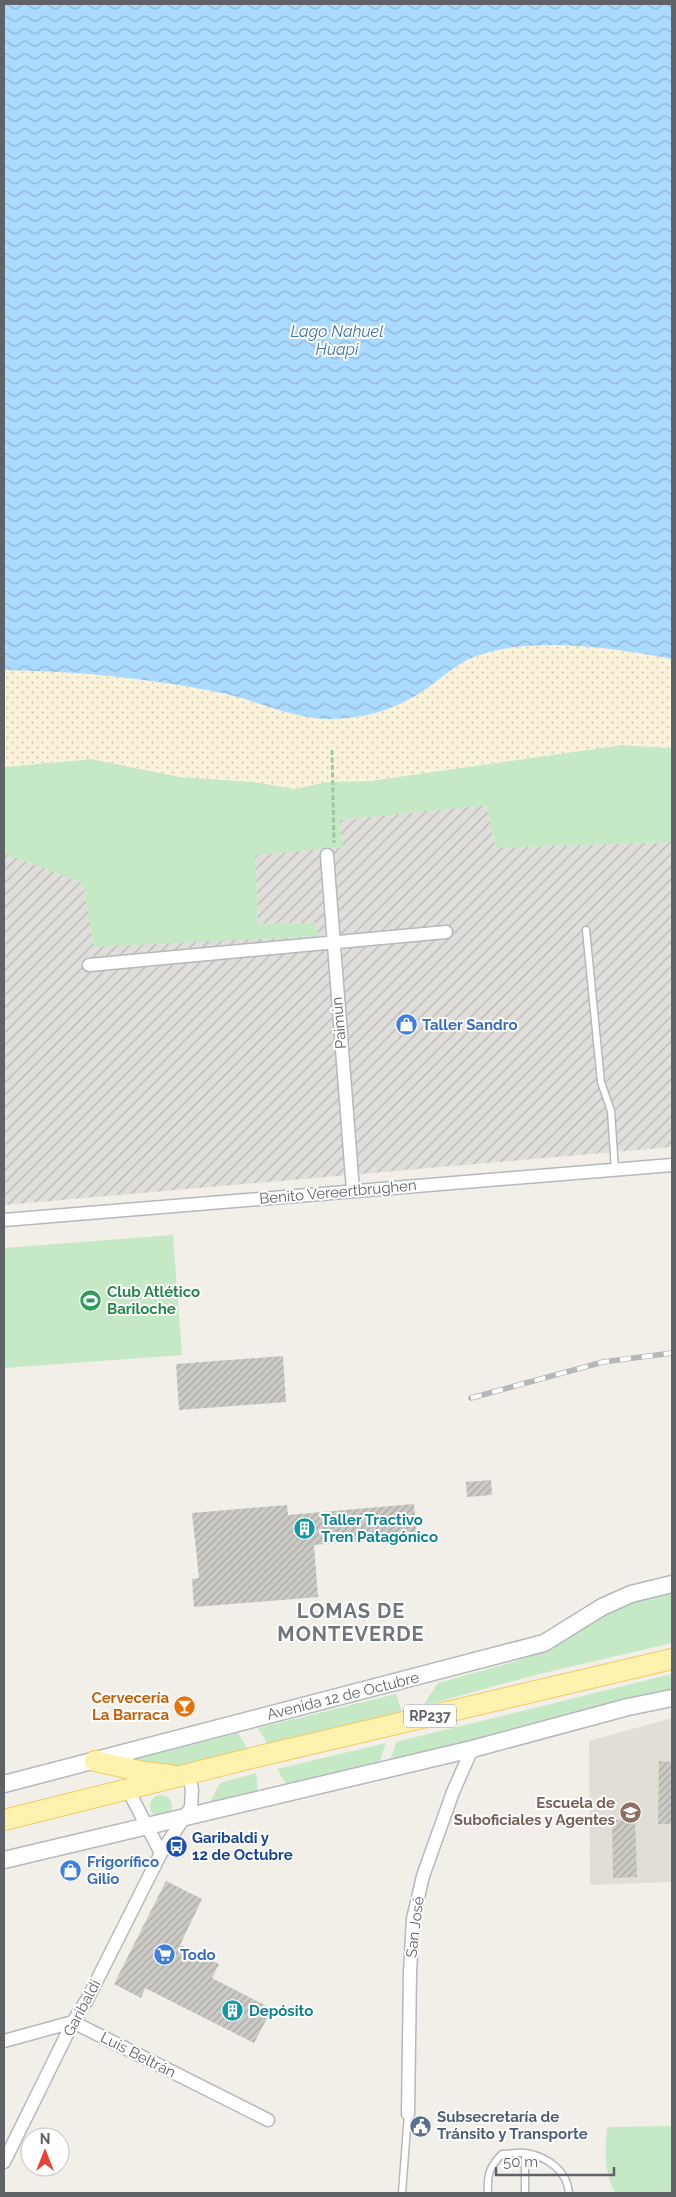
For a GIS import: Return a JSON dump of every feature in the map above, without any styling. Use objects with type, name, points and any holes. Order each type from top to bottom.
[{"type":"main road","name":"RP237","points":[[4,1820],[270,1754],[672,1659]]},
{"type":"main road","points":[[95,1761],[144,1772],[186,1776]]},
{"type":"street","name":"Paimún","points":[[327,862],[353,1191]]},
{"type":"street","points":[[89,965],[446,932]]},
{"type":"street","name":"Benito Vereertbrughen","points":[[4,1220],[672,1165]]},
{"type":"street","name":"Avenida 12 de Octubre","points":[[4,1784],[544,1643],[602,1607],[630,1594],[672,1584]]},
{"type":"street","points":[[4,1860],[472,1749],[628,1707],[672,1698]]},
{"type":"street","name":"San José","points":[[408,2114],[410,1972],[413,1919],[423,1876],[472,1749]]},
{"type":"street","name":"Garibaldi","points":[[4,2162],[73,2022],[88,1998],[161,1853],[186,1816],[190,1807],[192,1790],[186,1776]]},
{"type":"street","points":[[128,1790],[161,1853]]},
{"type":"street","points":[[4,2041],[73,2022]]},
{"type":"street","name":"Luis Beltrán","points":[[73,2022],[268,2120]]},
{"type":"lane","points":[[586,930],[601,1082],[611,1112],[615,1170]]},
{"type":"lane","points":[[402,2193],[408,2114]]},
{"type":"lane","points":[[525,2153],[525,2193]]},
{"type":"lane","points":[[488,2193],[487,2179],[491,2165],[502,2154],[525,2153],[552,2162],[561,2171],[568,2186],[568,2193]]},
{"type":"path","points":[[327,862],[334,867],[332,750]]},
{"type":"shaded area","points":[[486,805],[496,848],[672,842],[672,1147],[4,1205],[4,853],[83,883],[94,946],[318,936],[316,923],[258,924],[255,855],[342,847],[339,820]]},
{"type":"shaded area","name":"Escuela de Suboficiales y Agentes","points":[[672,1718],[672,1882],[590,1885],[589,1741]]},
{"type":"green space","points":[[622,745],[672,748],[672,842],[496,848],[486,805],[339,820],[343,847],[255,855],[258,924],[316,923],[318,936],[94,947],[83,883],[4,853],[4,767],[92,759],[180,777],[255,782],[295,789],[326,782],[369,781]]},
{"type":"green space","name":"Club Atlético Bariloche","points":[[173,1235],[182,1355],[4,1368],[4,1248]]},
{"type":"green space","points":[[672,1589],[672,1643],[531,1676],[423,1706],[438,1683],[517,1661],[541,1651],[623,1603]]},
{"type":"green space","points":[[672,1674],[672,1690],[504,1735],[462,1742],[390,1761],[396,1742]]},
{"type":"green space","points":[[396,1694],[402,1712],[268,1745],[258,1728]]},
{"type":"green space","points":[[238,1733],[249,1751],[169,1768],[125,1762]]},
{"type":"green space","points":[[386,1743],[379,1763],[286,1784],[277,1769]]},
{"type":"green space","points":[[256,1773],[258,1792],[210,1803],[220,1783]]},
{"type":"green space","points":[[157,1795],[165,1795],[172,1802],[172,1810],[165,1817],[157,1817],[150,1810],[150,1802]]},
{"type":"green space","points":[[672,2126],[672,2193],[615,2193],[611,2185],[606,2161],[607,2127]]},
{"type":"sand","points":[[574,645],[629,651],[672,659],[672,748],[622,745],[369,781],[326,782],[295,789],[255,782],[180,777],[92,759],[4,767],[4,670],[58,672],[140,679],[238,697],[306,715],[340,718],[370,715],[392,708],[422,691],[465,661],[485,653],[523,646]]},
{"type":"water","name":"Lago Nahuel Huapi","points":[[4,4],[672,4],[672,659],[625,651],[572,646],[520,646],[496,650],[462,663],[419,694],[396,706],[359,717],[332,719],[290,713],[235,696],[168,683],[86,674],[4,670]]},
{"type":"building","points":[[283,1356],[286,1402],[179,1410],[176,1364]]},
{"type":"building","points":[[491,1480],[492,1495],[467,1497],[466,1482]]},
{"type":"building","points":[[414,1504],[417,1536],[314,1545],[318,1597],[194,1607],[192,1579],[199,1578],[192,1513],[287,1505],[288,1515]]},
{"type":"building","points":[[659,1761],[672,1762],[672,1824],[658,1824]]},
{"type":"building","points":[[612,1820],[635,1820],[637,1877],[613,1878]]},
{"type":"building","points":[[166,1881],[202,1899],[180,1945],[219,1964],[212,1978],[272,2009],[254,2043],[145,1988],[141,1998],[114,1984]]},
{"type":"railway","points":[[471,1398],[603,1362],[672,1353]]},
{"type":"place","name":"Taller Sandro","points":[[406,1025]]},
{"type":"place","name":"Club Atlético Bariloche","points":[[91,1301]]},
{"type":"place","name":"Taller Tractivo Tren Patagónico","points":[[305,1529]]},
{"type":"place","name":"Cervecería La Barraca","points":[[185,1707]]},
{"type":"place","name":"Escuela de Suboficiales y Agentes","points":[[631,1812]]},
{"type":"place","name":"Garibaldi y 12 de Octubre","points":[[176,1847]]},
{"type":"place","name":"Frigorífico Gilio","points":[[71,1871]]},
{"type":"place","name":"Todo","points":[[164,1955]]},
{"type":"place","name":"Depósito","points":[[233,2011]]},
{"type":"place","name":"Subsecretaría de Tránsito y Transporte","points":[[421,2126]]},
{"type":"district","name":"LOMAS DE MONTEVERDE","points":[[351,1622]]}]
